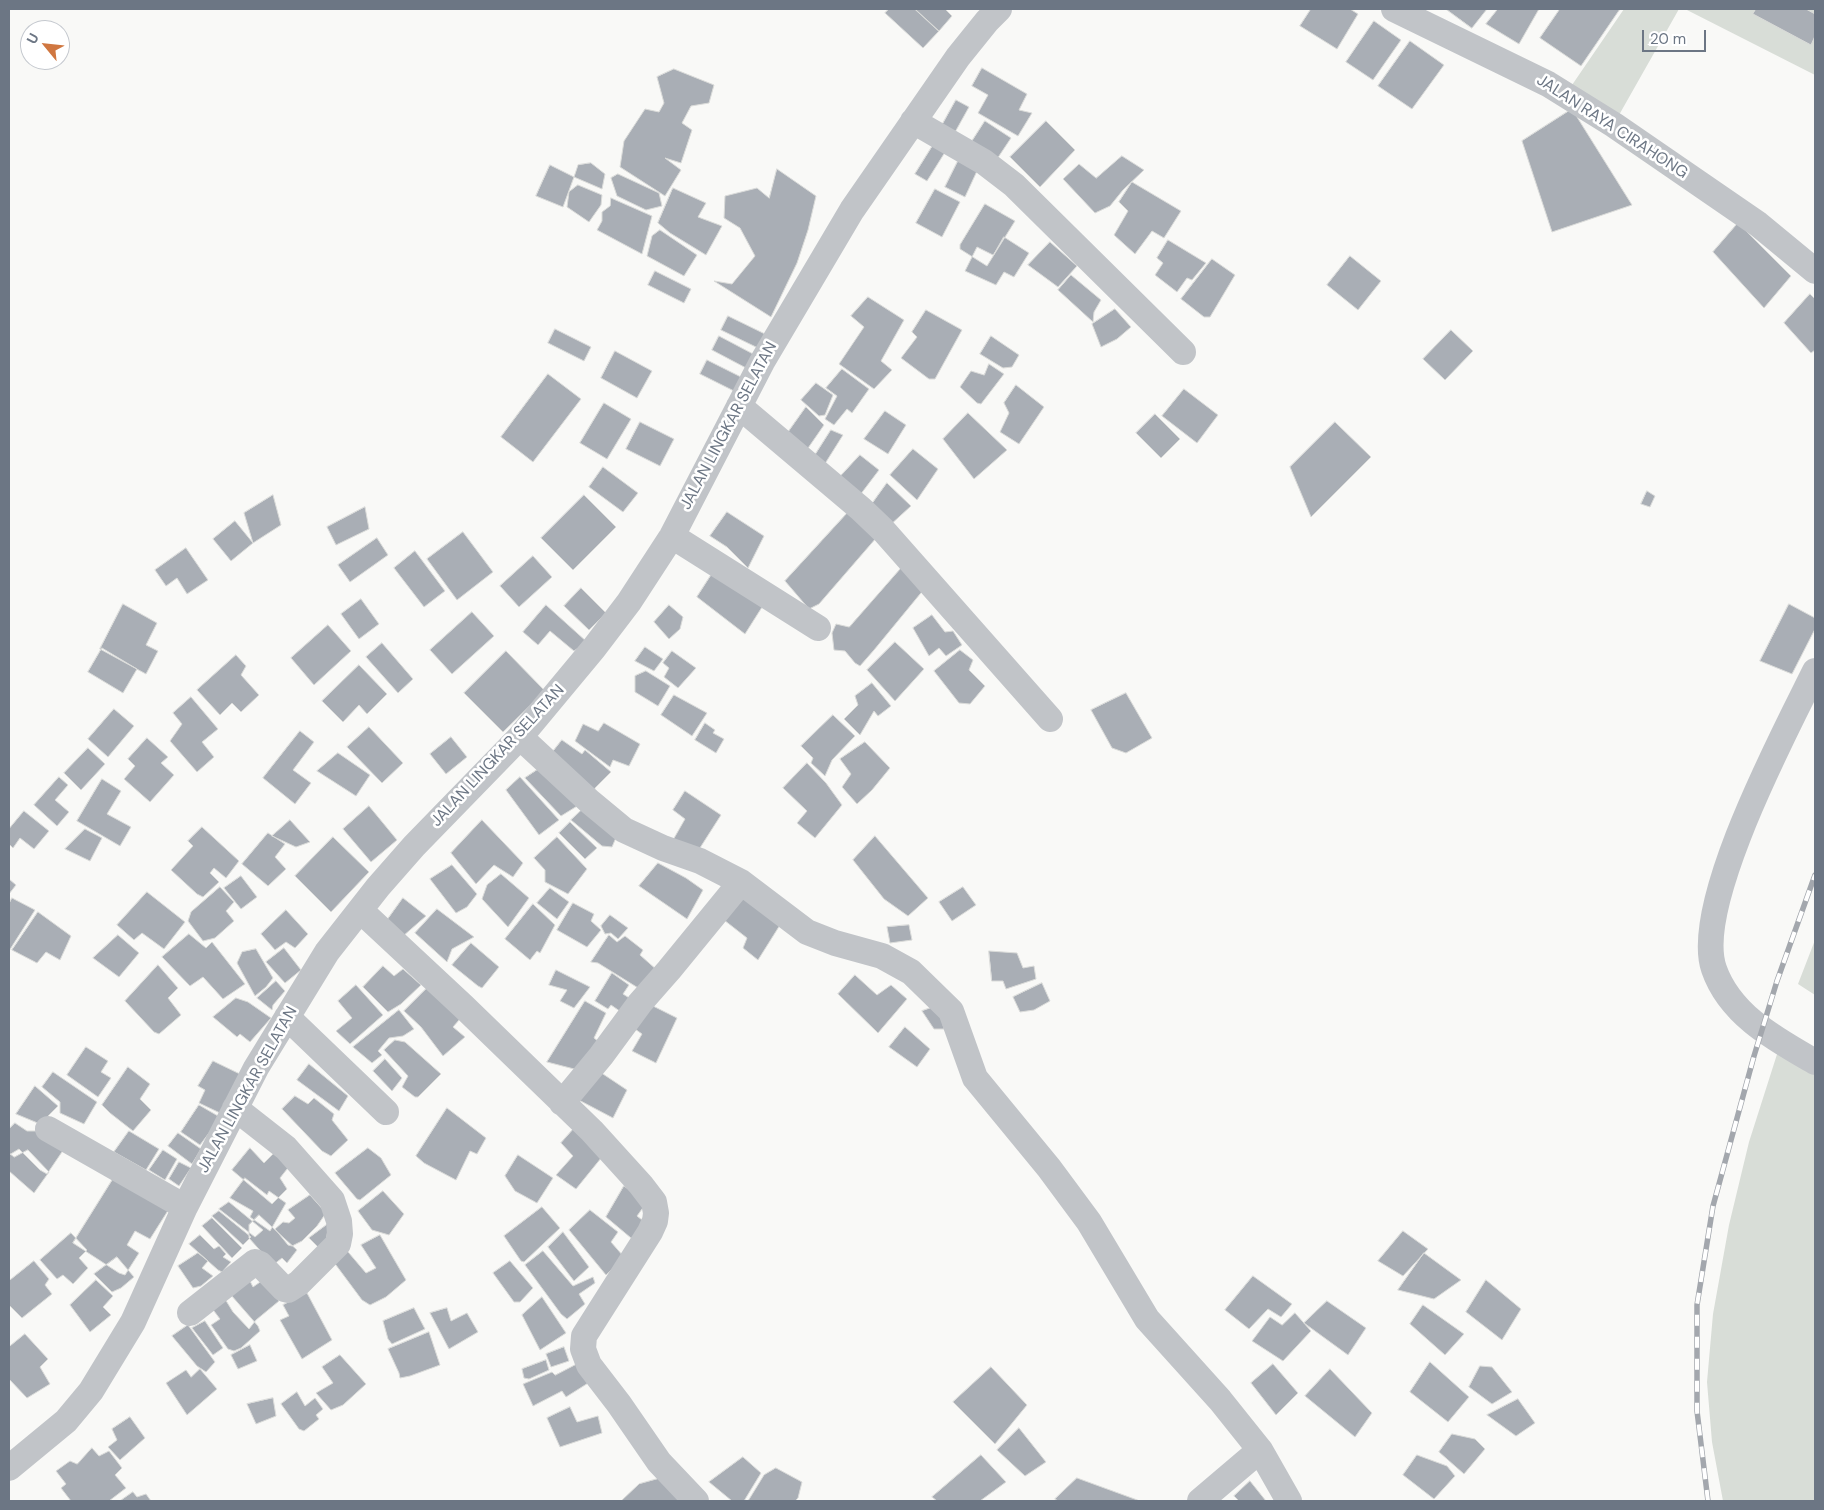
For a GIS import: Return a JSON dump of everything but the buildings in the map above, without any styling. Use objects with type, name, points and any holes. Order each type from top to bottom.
[{"type":"street","name":"JALAN LINGKAR SELATAN","points":[[9,1468],[66,1421],[91,1391],[133,1322],[185,1207],[256,1068],[327,952],[414,846],[520,737],[594,648],[629,602],[672,536],[787,318],[852,210],[958,57],[999,9]]},
{"type":"street","name":"JALAN RAYA CIRAHONG","points":[[1394,9],[1548,84],[1758,224],[1815,271]]},
{"type":"street","points":[[913,122],[984,162],[1014,185],[1184,352]]},
{"type":"street","points":[[739,406],[861,509],[883,530],[1050,720]]},
{"type":"street","points":[[672,536],[818,628]]},
{"type":"street","points":[[1815,671],[1769,764],[1733,851],[1716,905],[1711,944],[1714,968],[1725,992],[1738,1007],[1761,1030],[1815,1062]]},
{"type":"street","points":[[520,737],[589,802],[624,830],[663,848],[700,861],[741,882],[807,932],[835,943],[882,956],[911,972],[951,1011],[975,1078],[1049,1168],[1089,1222],[1147,1319],[1220,1400],[1260,1450],[1289,1501]]},
{"type":"street","points":[[562,1104],[601,1056],[640,1002],[669,970],[741,882]]},
{"type":"street","points":[[360,910],[464,1006],[562,1104],[592,1131],[654,1202],[655,1221],[650,1232],[584,1336],[583,1349],[588,1365],[619,1404],[659,1462],[696,1501]]},
{"type":"street","points":[[287,1017],[386,1112]]},
{"type":"street","points":[[190,1313],[255,1262],[260,1264],[288,1290],[299,1284],[338,1244],[340,1234],[339,1221],[332,1200],[286,1148],[235,1108]]},
{"type":"street","points":[[48,1129],[185,1207]]},
{"type":"street","points":[[1200,1501],[1260,1450]]},
{"type":"shaded area","points":[[1624,9],[1679,9],[1619,115],[1572,85]]},
{"type":"shaded area","points":[[1685,9],[1815,9],[1815,75]]},
{"type":"shaded area","points":[[1815,940],[1815,995],[1798,984]]},
{"type":"shaded area","points":[[1779,1048],[1815,1069],[1815,1501],[1723,1501],[1712,1442],[1707,1382],[1713,1314],[1729,1225],[1749,1142]]},
{"type":"railway","points":[[1708,1501],[1697,1411],[1697,1305],[1713,1206],[1754,1056],[1777,981],[1815,875]]}]
